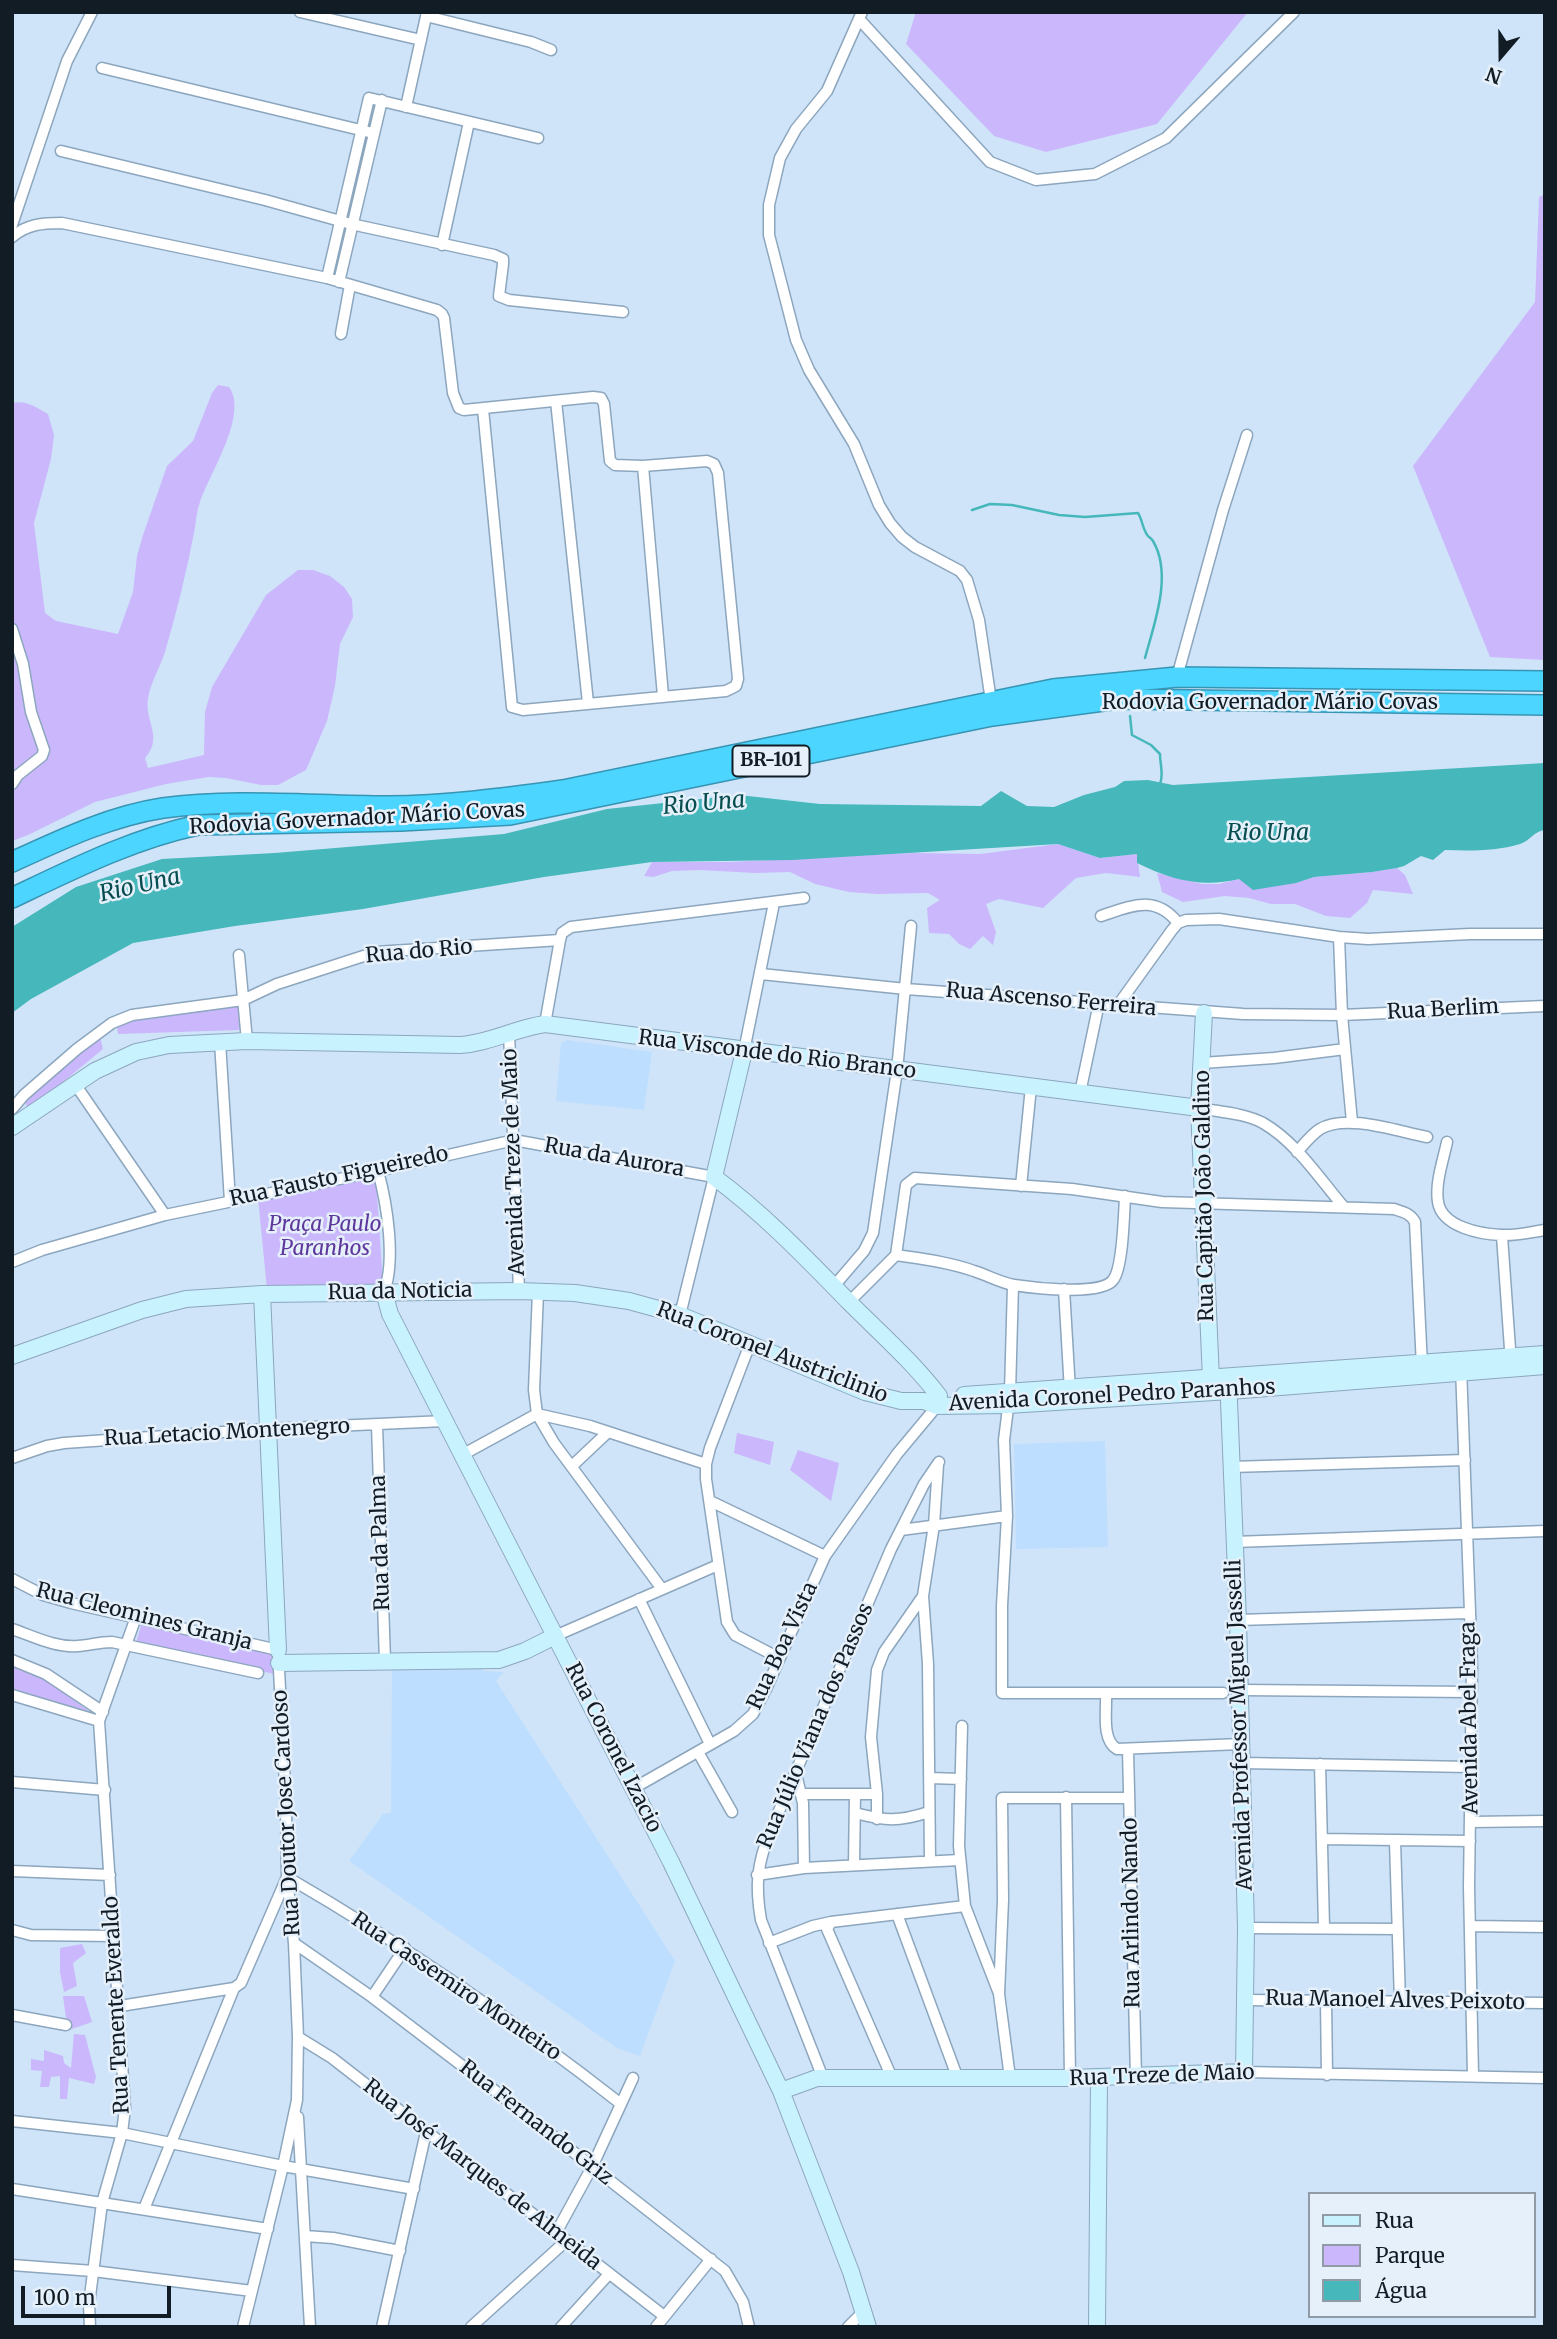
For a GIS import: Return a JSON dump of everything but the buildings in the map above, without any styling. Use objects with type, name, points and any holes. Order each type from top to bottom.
[{"type":"highway","name":"Rodovia Governador Mário Covas","points":[[12,862],[69,836],[162,808],[214,805],[389,806],[506,798],[563,790],[1053,689],[1177,677],[1545,681]]},
{"type":"highway","name":"Rodovia Governador Mário Covas","points":[[12,898],[125,846],[165,832],[198,825],[401,821],[510,815],[945,725],[1060,706],[1118,699],[1545,705]]},
{"type":"street","points":[[12,225],[67,61],[92,12]]},
{"type":"street","points":[[300,12],[421,40]]},
{"type":"street","points":[[990,701],[979,620],[967,580],[960,571],[915,547],[890,523],[879,505],[854,444],[809,370],[796,340],[769,235],[769,205],[780,158],[796,129],[827,91],[860,15],[990,162],[1036,180],[1095,174],[1166,138],[1294,12]]},
{"type":"street","points":[[406,107],[427,14],[531,42],[551,50]]},
{"type":"street","points":[[102,68],[373,133]]},
{"type":"street","points":[[341,334],[346,222],[369,98],[538,138]]},
{"type":"street","points":[[327,278],[382,100]]},
{"type":"street","points":[[442,245],[469,122]]},
{"type":"street","points":[[61,150],[346,222],[494,255],[503,259],[498,292],[503,298],[623,312]]},
{"type":"street","points":[[12,237],[39,223],[62,223],[327,278],[442,314],[459,408],[483,409],[601,398],[604,404],[610,461],[615,465],[643,466],[707,461],[714,464],[718,473],[738,679],[736,687],[732,690],[523,710],[512,707],[483,409]]},
{"type":"street","points":[[556,401],[588,703]]},
{"type":"street","points":[[1177,677],[1223,510],[1247,435]]},
{"type":"street","points":[[643,466],[663,696]]},
{"type":"street","points":[[12,629],[23,664],[30,712],[44,750],[42,756],[18,775],[12,784]]},
{"type":"street","name":"Rua do Rio","points":[[12,1109],[24,1095],[77,1049],[112,1023],[132,1015],[243,1000],[277,984],[376,952],[560,940],[562,933],[571,926],[804,898]]},
{"type":"street","points":[[680,1315],[744,1051],[774,903]]},
{"type":"street","points":[[1101,916],[1142,903],[1168,911],[1178,923]]},
{"type":"street","points":[[1118,1005],[1178,923],[1197,919],[1219,919],[1367,939],[1470,934],[1545,934]]},
{"type":"street","points":[[834,1286],[864,1251],[873,1233],[897,1070],[911,926]]},
{"type":"street","points":[[1339,937],[1342,1015],[1352,1122]]},
{"type":"street","points":[[545,1024],[560,940]]},
{"type":"street","points":[[239,955],[247,1041]]},
{"type":"street","name":"Rua Ascenso Ferreira","points":[[761,974],[906,989],[1204,1013],[1342,1015]]},
{"type":"street","points":[[1080,1093],[1099,1003]]},
{"type":"street","name":"Rua Berlim","points":[[1342,1015],[1545,1006]]},
{"type":"street","name":"Rua Capitão João Galdino","points":[[1204,1013],[1199,1108],[1211,1379]]},
{"type":"street","name":"Rua Visconde do Rio Branco","points":[[12,1127],[105,1065],[136,1052],[169,1045],[247,1041],[468,1045],[545,1024],[1199,1108]]},
{"type":"street","name":"Avenida Treze de Maio","points":[[509,1032],[519,1291]]},
{"type":"street","points":[[220,1042],[230,1201]]},
{"type":"street","points":[[1202,1063],[1345,1049]]},
{"type":"street","points":[[75,1084],[165,1215]]},
{"type":"street","points":[[1021,1186],[1031,1087]]},
{"type":"street","points":[[1199,1108],[1237,1114],[1262,1123],[1297,1152],[1343,1206]]},
{"type":"street","points":[[1297,1152],[1322,1128],[1332,1124],[1352,1122],[1427,1137]]},
{"type":"street","name":"Rua Fausto Figueiredo","points":[[12,1262],[42,1250],[165,1215],[514,1140]]},
{"type":"street","name":"Rua da Aurora","points":[[514,1140],[714,1177]]},
{"type":"street","points":[[1447,1142],[1437,1191],[1440,1209],[1448,1218],[1467,1230],[1502,1236],[1545,1230]]},
{"type":"street","name":"Rua Coronel Izacio","points":[[378,1171],[384,1199],[388,1248],[388,1282],[384,1292],[390,1314],[634,1788],[781,2091],[866,2319]]},
{"type":"street","points":[[714,1177],[761,1216],[920,1371],[934,1401]]},
{"type":"street","points":[[849,1302],[896,1255],[906,1185],[915,1178],[1072,1189],[1162,1202],[1394,1209],[1412,1216],[1415,1222],[1423,1370]]},
{"type":"street","points":[[896,1255],[960,1267],[1013,1285],[1064,1289],[1105,1287],[1116,1277],[1125,1196]]},
{"type":"street","points":[[1502,1236],[1511,1363]]},
{"type":"street","points":[[1013,1285],[1009,1399],[1004,1440],[1007,1516],[1002,1606],[1002,1693],[1223,1693]]},
{"type":"street","points":[[1064,1289],[1070,1395]]},
{"type":"street","points":[[538,1292],[534,1390],[537,1414],[554,1443],[662,1589]]},
{"type":"street","name":"Rua da Noticia","points":[[12,1356],[186,1299],[262,1294],[538,1292]]},
{"type":"street","name":"Rua Coronel Austriclinio","points":[[538,1292],[599,1296],[680,1315],[865,1392],[901,1401],[934,1401]]},
{"type":"street","name":"Rua Doutor Jose Cardoso","points":[[243,2327],[297,2100],[298,2037],[294,1943],[287,1877],[262,1294]]},
{"type":"street","points":[[750,1344],[706,1464],[727,1622],[743,1641],[779,1658]]},
{"type":"street","name":"Avenida Coronel Pedro Paranhos","points":[[1511,1363],[1545,1354]]},
{"type":"street","name":"Avenida Coronel Pedro Paranhos","points":[[934,1401],[1070,1395],[1511,1363],[1545,1366]]},
{"type":"street","name":"Avenida Abel Fraga","points":[[1461,1367],[1471,1692],[1470,1926],[1473,2076]]},
{"type":"street","name":"Avenida Coronel Pedro Paranhos","points":[[1154,1389],[1211,1379],[1229,1384]]},
{"type":"street","name":"Avenida Professor Miguel Jasselli","points":[[1229,1384],[1246,1927],[1244,2072]]},
{"type":"street","name":"Rua Boa Vista","points":[[634,1788],[746,1722],[759,1703],[824,1556],[934,1401]]},
{"type":"street","points":[[461,1455],[537,1414],[578,1422],[706,1464]]},
{"type":"street","name":"Rua Letacio Montenegro","points":[[12,1458],[64,1443],[267,1429],[445,1421]]},
{"type":"street","name":"Rua da Palma","points":[[377,1425],[385,1661]]},
{"type":"street","points":[[572,1466],[608,1432]]},
{"type":"street","points":[[1231,1467],[1465,1460]]},
{"type":"street","name":"Rua Júlio Viana dos Passos","points":[[823,2078],[761,1920],[757,1900],[757,1875],[764,1848],[901,1530],[924,1484],[939,1462],[934,1525]]},
{"type":"street","points":[[710,1501],[824,1556]]},
{"type":"street","points":[[901,1530],[1007,1516]]},
{"type":"street","points":[[930,1861],[928,1664],[923,1596],[934,1525]]},
{"type":"street","points":[[1234,1542],[1545,1531]]},
{"type":"street","points":[[279,1657],[385,1661],[499,1660],[525,1651],[718,1564]]},
{"type":"street","name":"Rua Cleomines Granja","points":[[12,1579],[43,1595],[136,1617],[279,1657]]},
{"type":"street","points":[[877,1819],[871,1737],[877,1670],[884,1652],[923,1596]]},
{"type":"street","points":[[639,1599],[710,1744]]},
{"type":"street","points":[[1238,1620],[1469,1613]]},
{"type":"street","points":[[101,1717],[136,1617]]},
{"type":"street","points":[[12,1629],[63,1645],[78,1646],[101,1642],[128,1645],[258,1674]]},
{"type":"street","points":[[12,1660],[46,1674],[101,1717]]},
{"type":"street","points":[[1240,1690],[1471,1692]]},
{"type":"street","points":[[1106,1693],[1107,1737],[1110,1744],[1117,1749],[1241,1744]]},
{"type":"street","points":[[12,1695],[101,1717]]},
{"type":"street","name":"Rua Tenente Everaldo","points":[[90,2327],[89,2304],[102,2203],[122,2133],[125,2108],[101,1717]]},
{"type":"street","points":[[962,1726],[960,1860],[965,1906],[999,1994]]},
{"type":"street","name":"Rua Arlindo Nando","points":[[1128,1750],[1136,2077]]},
{"type":"street","points":[[698,1752],[732,1812]]},
{"type":"street","points":[[1241,1763],[1471,1767]]},
{"type":"street","points":[[1320,1764],[1324,1927]]},
{"type":"street","points":[[796,1774],[802,1794],[804,1868]]},
{"type":"street","points":[[930,1778],[961,1779]]},
{"type":"street","points":[[12,1782],[105,1790]]},
{"type":"street","points":[[802,1794],[877,1794]]},
{"type":"street","points":[[854,1865],[855,1794]]},
{"type":"street","points":[[1066,1797],[1070,2078]]},
{"type":"street","points":[[1010,2078],[999,1994],[1003,1900],[1002,1798],[1129,1798]]},
{"type":"street","points":[[855,1813],[877,1819],[903,1820],[929,1812]]},
{"type":"street","points":[[1471,1822],[1545,1821]]},
{"type":"street","points":[[1322,1839],[1470,1841]]},
{"type":"street","points":[[1395,1841],[1400,2002]]},
{"type":"street","points":[[757,1875],[804,1868],[960,1860]]},
{"type":"street","points":[[12,1871],[110,1875]]},
{"type":"street","points":[[120,2006],[234,1988],[241,1983],[287,1877]]},
{"type":"street","name":"Rua Cassemiro Monteiro","points":[[287,1877],[405,1948],[499,2011],[621,2104]]},
{"type":"street","points":[[769,1943],[800,1930],[831,1922],[965,1906]]},
{"type":"street","points":[[897,1914],[958,2079]]},
{"type":"street","points":[[831,1922],[827,1929],[839,1961],[892,2078]]},
{"type":"street","points":[[1470,1926],[1545,1927]]},
{"type":"street","points":[[1246,1927],[1397,1928]]},
{"type":"street","points":[[12,1930],[31,1935],[114,1936]]},
{"type":"street","name":"Rua Fernando Griz","points":[[294,1943],[372,1997],[711,2259],[725,2271],[736,2286],[749,2327]]},
{"type":"street","points":[[372,1997],[405,1948]]},
{"type":"street","points":[[144,2209],[234,1988]]},
{"type":"street","name":"Rua Manoel Alves Peixoto","points":[[1245,2000],[1545,2003]]},
{"type":"street","points":[[1326,2001],[1326,2075]]},
{"type":"street","points":[[12,2015],[66,2025]]},
{"type":"street","name":"Rua José Marques de Almeida","points":[[298,2037],[332,2058],[664,2316]]},
{"type":"street","name":"Rua Treze de Maio","points":[[781,2091],[817,2078],[1070,2078],[1244,2072],[1545,2078]]},
{"type":"street","points":[[1097,2327],[1098,2077]]},
{"type":"street","points":[[556,2232],[592,2167],[633,2078]]},
{"type":"street","points":[[297,2100],[310,2327]]},
{"type":"street","points":[[12,2120],[122,2133],[414,2189]]},
{"type":"street","points":[[382,2327],[426,2132]]},
{"type":"street","points":[[12,2189],[268,2229]]},
{"type":"street","points":[[305,2236],[334,2238],[400,2251]]},
{"type":"street","points":[[471,2327],[566,2241]]},
{"type":"street","points":[[656,2327],[711,2259]]},
{"type":"street","points":[[12,2265],[93,2271],[251,2291]]},
{"type":"street","points":[[561,2327],[609,2274]]},
{"type":"street","points":[[848,2327],[866,2319]]},
{"type":"shaded area","points":[[567,1040],[652,1052],[644,1110],[556,1101],[561,1043]]},
{"type":"shaded area","points":[[1105,1441],[1108,1547],[1016,1549],[1014,1444]]},
{"type":"shaded area","points":[[392,1666],[480,1666],[483,1671],[504,1672],[496,1681],[675,1961],[640,2056],[617,2048],[349,1861],[383,1814],[391,1813]]},
{"type":"green space","points":[[916,12],[1248,12],[1157,124],[1046,152],[994,136],[906,44]]},
{"type":"green space","points":[[1545,194],[1545,660],[1490,657],[1413,466],[1535,302],[1539,197]]},
{"type":"green space","points":[[218,385],[229,387],[234,399],[234,413],[225,445],[199,505],[174,621],[149,692],[153,743],[145,758],[148,768],[204,755],[205,712],[212,687],[266,595],[298,570],[313,570],[330,576],[344,587],[352,599],[353,617],[340,644],[327,721],[306,770],[278,785],[209,777],[166,784],[95,802],[12,841],[12,403],[26,403],[48,414],[54,435],[51,459],[34,523],[45,613],[56,621],[118,634],[133,592],[137,556],[143,535],[167,466],[193,441],[212,393]]},
{"type":"green space","points":[[1058,844],[1100,858],[1137,854],[1140,877],[1106,873],[1076,878],[1043,908],[999,899],[986,904],[996,932],[993,945],[983,936],[970,949],[959,944],[949,934],[929,933],[927,908],[940,900],[928,893],[849,892],[815,884],[790,872],[700,870],[644,876],[652,862],[729,862],[912,853],[980,854]]},
{"type":"green space","points":[[1397,868],[1405,875],[1413,894],[1373,890],[1367,903],[1350,918],[1326,916],[1295,904],[1271,904],[1249,898],[1225,896],[1183,902],[1162,892],[1157,873],[1202,884],[1219,884],[1239,879],[1296,883],[1314,877]]},
{"type":"green space","points":[[239,1002],[243,1027],[238,1030],[118,1034],[116,1019]]},
{"type":"green space","points":[[99,1033],[103,1049],[29,1110],[23,1099]]},
{"type":"green space","name":"Praça Paulo Paranhos","points":[[376,1178],[383,1284],[267,1289],[258,1198]]},
{"type":"green space","points":[[737,1433],[774,1442],[770,1465],[734,1453]]},
{"type":"green space","points":[[798,1450],[839,1463],[831,1501],[790,1470]]},
{"type":"green space","points":[[142,1622],[275,1654],[274,1674],[136,1643]]},
{"type":"green space","points":[[12,1666],[41,1677],[93,1714],[12,1690]]},
{"type":"green space","points":[[82,1944],[86,1953],[73,1963],[77,1986],[64,1992],[60,1972],[60,1948]]},
{"type":"green space","points":[[63,1996],[84,1996],[92,2022],[72,2029],[66,2018]]},
{"type":"green space","points":[[74,2034],[85,2035],[96,2077],[94,2084],[69,2078],[67,2099],[60,2099],[60,2076],[51,2077],[49,2087],[40,2087],[42,2071],[31,2070],[31,2059],[44,2061],[44,2050],[63,2056],[64,2063],[71,2068]]},
{"type":"water","name":"Rio Una","points":[[1545,763],[1545,830],[1523,843],[1483,850],[1445,850],[1433,860],[1421,856],[1397,868],[1314,877],[1296,883],[1253,890],[1239,879],[1212,883],[1174,878],[1137,863],[1137,854],[1100,858],[1058,844],[792,860],[652,862],[133,943],[31,999],[12,1013],[12,927],[76,887],[162,859],[275,853],[504,834],[607,809],[739,795],[820,804],[981,806],[1001,791],[1027,806],[1054,807],[1115,787],[1124,781],[1148,780],[1173,785]]},
{"type":"waterway","points":[[972,510],[990,504],[1085,517],[1138,513],[1159,554],[1162,584],[1145,658]]},
{"type":"waterway","points":[[1130,716],[1132,735],[1151,745],[1160,754],[1160,784]]}]
